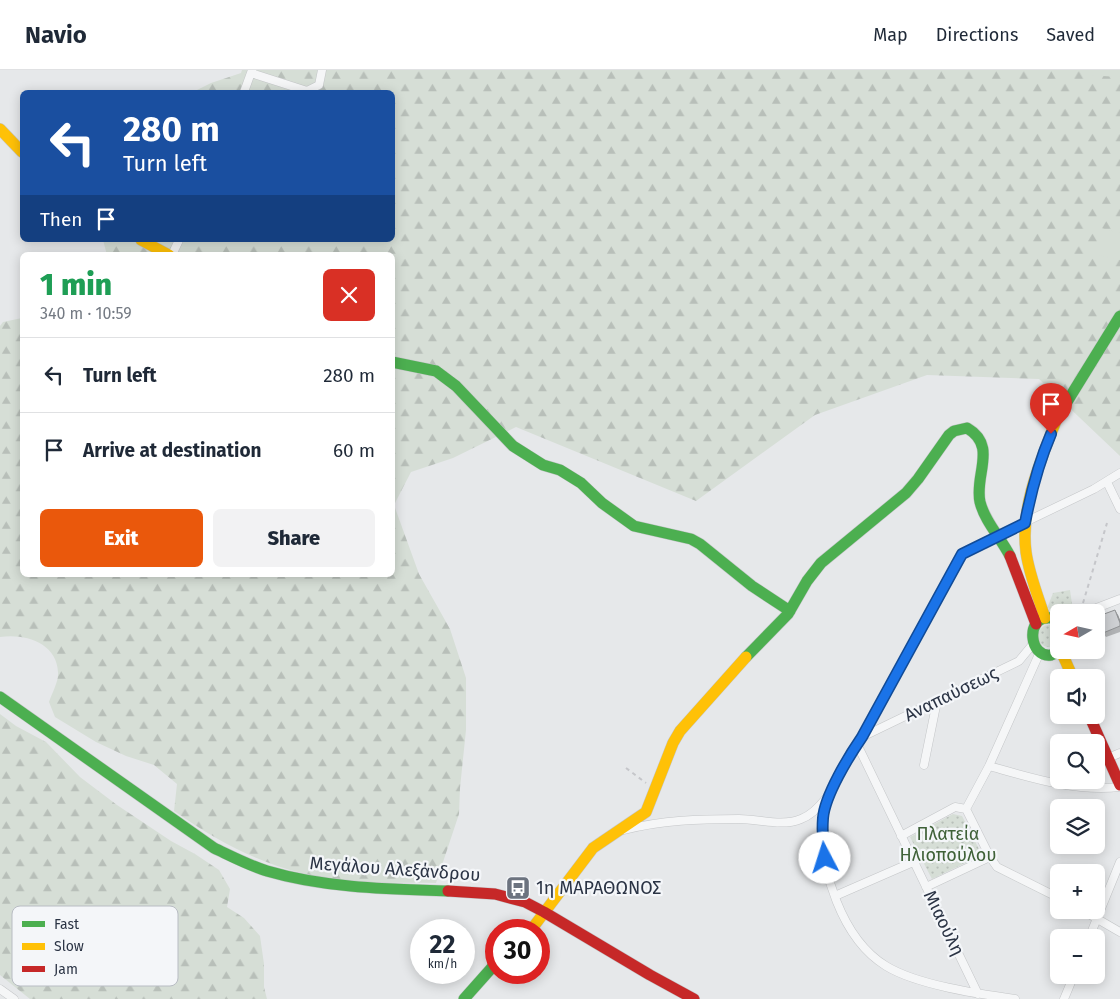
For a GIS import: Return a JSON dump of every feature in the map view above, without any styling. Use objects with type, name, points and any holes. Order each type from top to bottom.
[{"type":"street","points":[[309,90],[319,85],[322,70]]},
{"type":"street","points":[[245,90],[252,72],[304,90]]},
{"type":"street","points":[[1,134],[20,150]]},
{"type":"street","points":[[145,242],[165,252]]},
{"type":"street","points":[[1040,621],[1026,550],[1025,523],[1031,494],[1058,415],[1120,316]]},
{"type":"street","points":[[395,363],[436,371],[456,386],[513,446],[543,465],[560,470],[581,483],[602,503],[634,526],[691,539],[700,544],[752,586],[790,611]]},
{"type":"street","points":[[539,919],[593,848],[646,812],[672,743],[680,731],[734,669],[790,611],[807,581],[821,563],[906,493],[945,440],[954,431],[967,428],[978,434],[982,440],[983,455],[979,496],[986,517],[1006,549],[1040,621]]},
{"type":"street","points":[[1015,999],[978,994],[930,983],[888,967],[870,955],[851,930],[834,896],[823,846],[823,817],[831,791],[962,554],[1107,482],[1120,473]]},
{"type":"street","points":[[1107,482],[1120,509]]},
{"type":"street","points":[[1105,605],[1120,599]]},
{"type":"street","points":[[966,809],[989,766],[1032,672],[1036,648],[1031,634],[1040,621],[1050,619]]},
{"type":"street","points":[[1036,648],[1050,655]]},
{"type":"street","name":"Αναπαύσεως","points":[[862,737],[1019,661],[1036,648]]},
{"type":"street","points":[[1019,661],[1032,672]]},
{"type":"street","name":"Μεγάλου Αλεξάνδρου","points":[[0,697],[214,848],[252,867],[295,879],[337,885],[493,894],[516,899],[544,912],[670,987],[694,999]]},
{"type":"street","points":[[924,766],[937,702]]},
{"type":"street","points":[[989,766],[1065,786],[1090,788],[1120,786],[1093,724]]},
{"type":"street","name":"Μιαούλη","points":[[857,744],[978,994]]},
{"type":"street","points":[[1108,758],[1120,753]]},
{"type":"street","points":[[616,832],[653,823],[672,821],[740,819],[785,822],[799,820],[810,814],[831,791]]},
{"type":"street","points":[[901,836],[955,807],[966,809]]},
{"type":"street","points":[[966,809],[997,867],[1050,894]]},
{"type":"street","points":[[926,887],[990,857]]},
{"type":"street","points":[[834,896],[913,862]]},
{"type":"street","points":[[1105,900],[1120,862]]},
{"type":"street","points":[[1100,919],[1120,932]]},
{"type":"street","points":[[464,999],[485,975]]},
{"type":"street","points":[[1064,999],[1070,984]]},
{"type":"street","points":[[0,989],[14,999]]},
{"type":"path","points":[[1083,604],[1108,523]]},
{"type":"path","points":[[626,768],[654,789]]},
{"type":"green space","points":[[242,70],[1120,70],[1120,456],[1039,379],[927,375],[815,415],[696,501],[516,427],[453,458],[411,472],[395,503],[395,252],[106,252],[104,242],[395,242],[395,90],[197,90],[241,73]]},
{"type":"green space","points":[[1084,70],[1120,70],[1120,77],[1084,75]]},
{"type":"green space","points":[[1101,228],[1120,233],[1120,260],[1095,254]]},
{"type":"green space","points":[[20,318],[20,577],[395,577],[395,508],[419,574],[450,629],[466,678],[466,730],[459,814],[436,883],[366,883],[330,879],[283,868],[260,860],[217,839],[174,811],[177,784],[154,765],[126,756],[96,742],[55,717],[49,702],[58,676],[56,662],[52,654],[46,647],[29,639],[10,636],[0,637],[0,326],[3,322]]},
{"type":"green space","points":[[1070,590],[1072,604],[1050,604],[1050,611],[1048,606],[1053,593]]},
{"type":"green space","points":[[1049,625],[1049,647],[1041,644],[1038,636],[1041,628]]},
{"type":"green space","points":[[0,714],[16,726],[46,742],[80,777],[117,805],[219,870],[230,889],[227,907],[244,918],[260,936],[264,964],[264,987],[267,999],[30,999],[14,986],[178,986],[178,906],[12,906],[12,985],[0,975]]},
{"type":"green space","name":"Πλατεία Ηλιοπούλου","points":[[953,814],[962,816],[982,855],[932,879],[910,837]]},
{"type":"building","points":[[1115,610],[1120,626],[1105,632],[1105,614]]},
{"type":"traffic: fast","points":[[1057,418],[1120,316]]},
{"type":"traffic: fast","points":[[395,363],[436,371],[456,386],[513,446],[543,465],[560,470],[581,483],[602,503],[634,526],[691,539],[700,544],[752,586],[790,611]]},
{"type":"traffic: fast","points":[[746,657],[788,614],[807,581],[821,563],[906,493],[949,435],[954,431],[967,428],[976,435],[981,443],[983,462],[979,492],[980,502],[989,523],[1010,556]]},
{"type":"traffic: fast","points":[[1050,618],[1040,620],[1033,630],[1033,638],[1038,650],[1050,655]]},
{"type":"traffic: fast","points":[[0,697],[214,848],[246,863],[267,871],[311,881],[380,888],[448,891]]},
{"type":"traffic: fast","points":[[464,999],[485,975]]},
{"type":"traffic: slow","points":[[0,129],[20,150]]},
{"type":"traffic: slow","points":[[145,242],[163,252]]},
{"type":"traffic: slow","points":[[1045,618],[1029,568],[1026,552],[1026,518],[1033,484],[1057,418]]},
{"type":"traffic: slow","points":[[539,919],[593,848],[646,812],[673,743],[680,731],[746,657]]},
{"type":"traffic: slow","points":[[1065,659],[1069,669]]},
{"type":"traffic: jam","points":[[1010,556],[1036,624]]},
{"type":"traffic: jam","points":[[1093,724],[1120,785]]},
{"type":"traffic: jam","points":[[448,891],[495,894],[525,902],[694,999]]},
{"type":"place","name":"1η ΜΑΡΑΘΩΝΟΣ","points":[[518,888]]},
{"type":"route","points":[[825,858],[823,817],[831,791],[845,764],[862,737],[962,554],[1025,523],[1031,494],[1051,434]]}]
